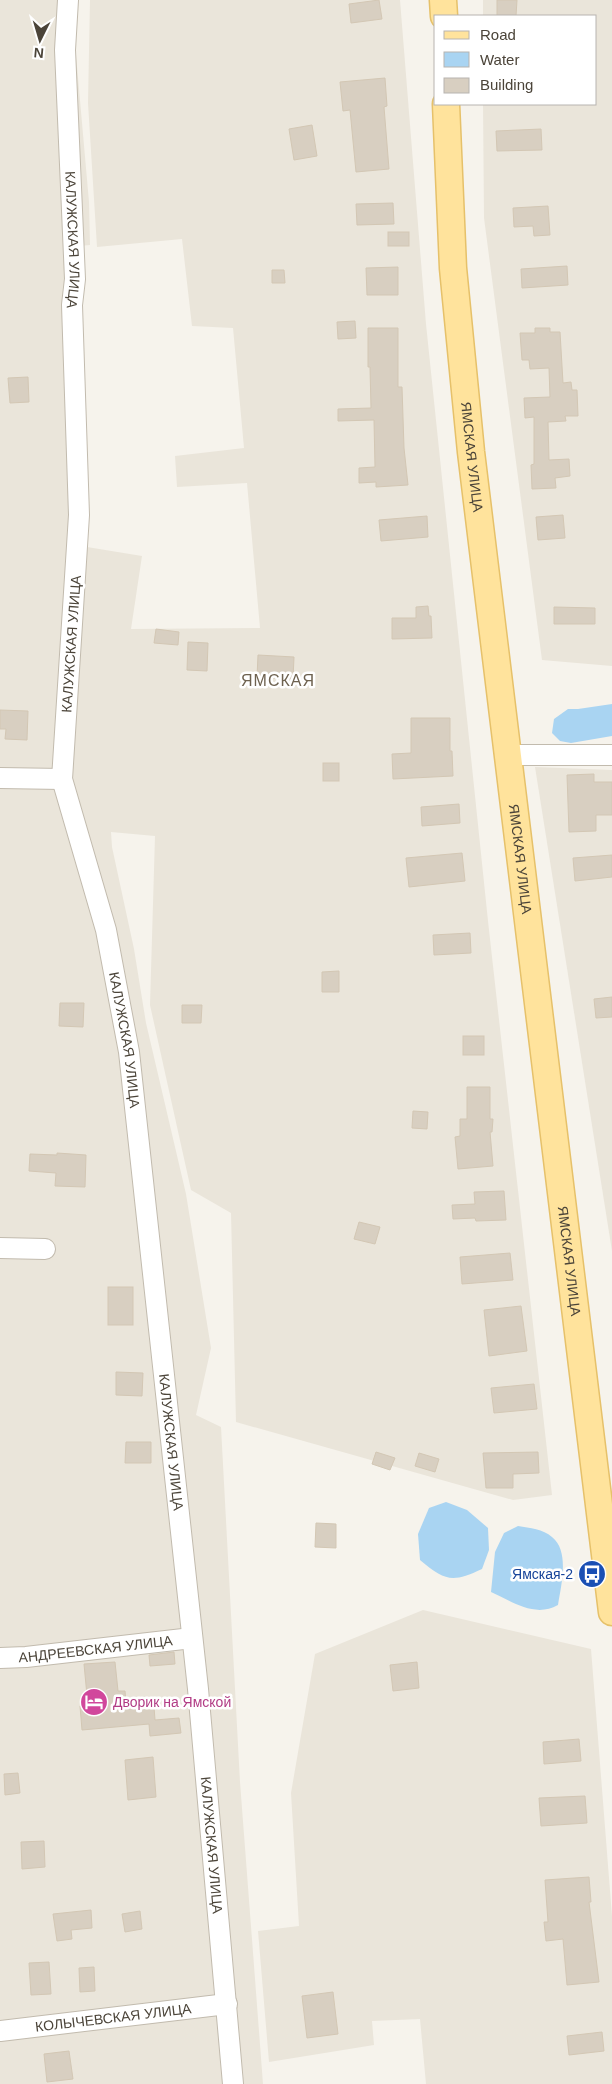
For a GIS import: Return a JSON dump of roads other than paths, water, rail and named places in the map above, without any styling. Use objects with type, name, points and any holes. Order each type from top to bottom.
[{"type":"main road","points":[[443,0],[444,15]]},
{"type":"main road","name":"ЯМСКАЯ УЛИЦА","points":[[446,105],[451,237],[456,304],[508,756],[612,1612]]},
{"type":"street","name":"КАЛУЖСКАЯ УЛИЦА","points":[[68,0],[65,50],[75,279],[72,305],[79,515],[62,779],[106,930],[129,1052],[192,1638],[233,2084]]},
{"type":"street","points":[[508,756],[612,755]]},
{"type":"street","points":[[0,778],[62,779]]},
{"type":"street","points":[[0,1248],[45,1249]]},
{"type":"street","name":"АНДРЕЕВСКАЯ УЛИЦА","points":[[0,1658],[26,1658],[192,1638]]},
{"type":"street","name":"КОЛЫЧЕВСКАЯ УЛИЦА","points":[[0,2031],[227,2004]]},
{"type":"water","points":[[612,704],[612,736],[571,743],[560,741],[552,733],[554,719],[568,709]]},
{"type":"water","points":[[446,1502],[467,1510],[488,1528],[489,1550],[482,1569],[456,1578],[443,1576],[420,1560],[418,1534],[429,1508]]},
{"type":"water","points":[[518,1526],[545,1532],[558,1543],[561,1551],[563,1569],[558,1605],[549,1609],[541,1610],[524,1607],[491,1592],[495,1552],[504,1533]]},
{"type":"place","name":"Ямская-2","points":[[592,1574]]},
{"type":"place","name":"Дворик на Ямской","points":[[94,1702]]},
{"type":"district","name":"ЯМСКАЯ","points":[[278,680]]}]
